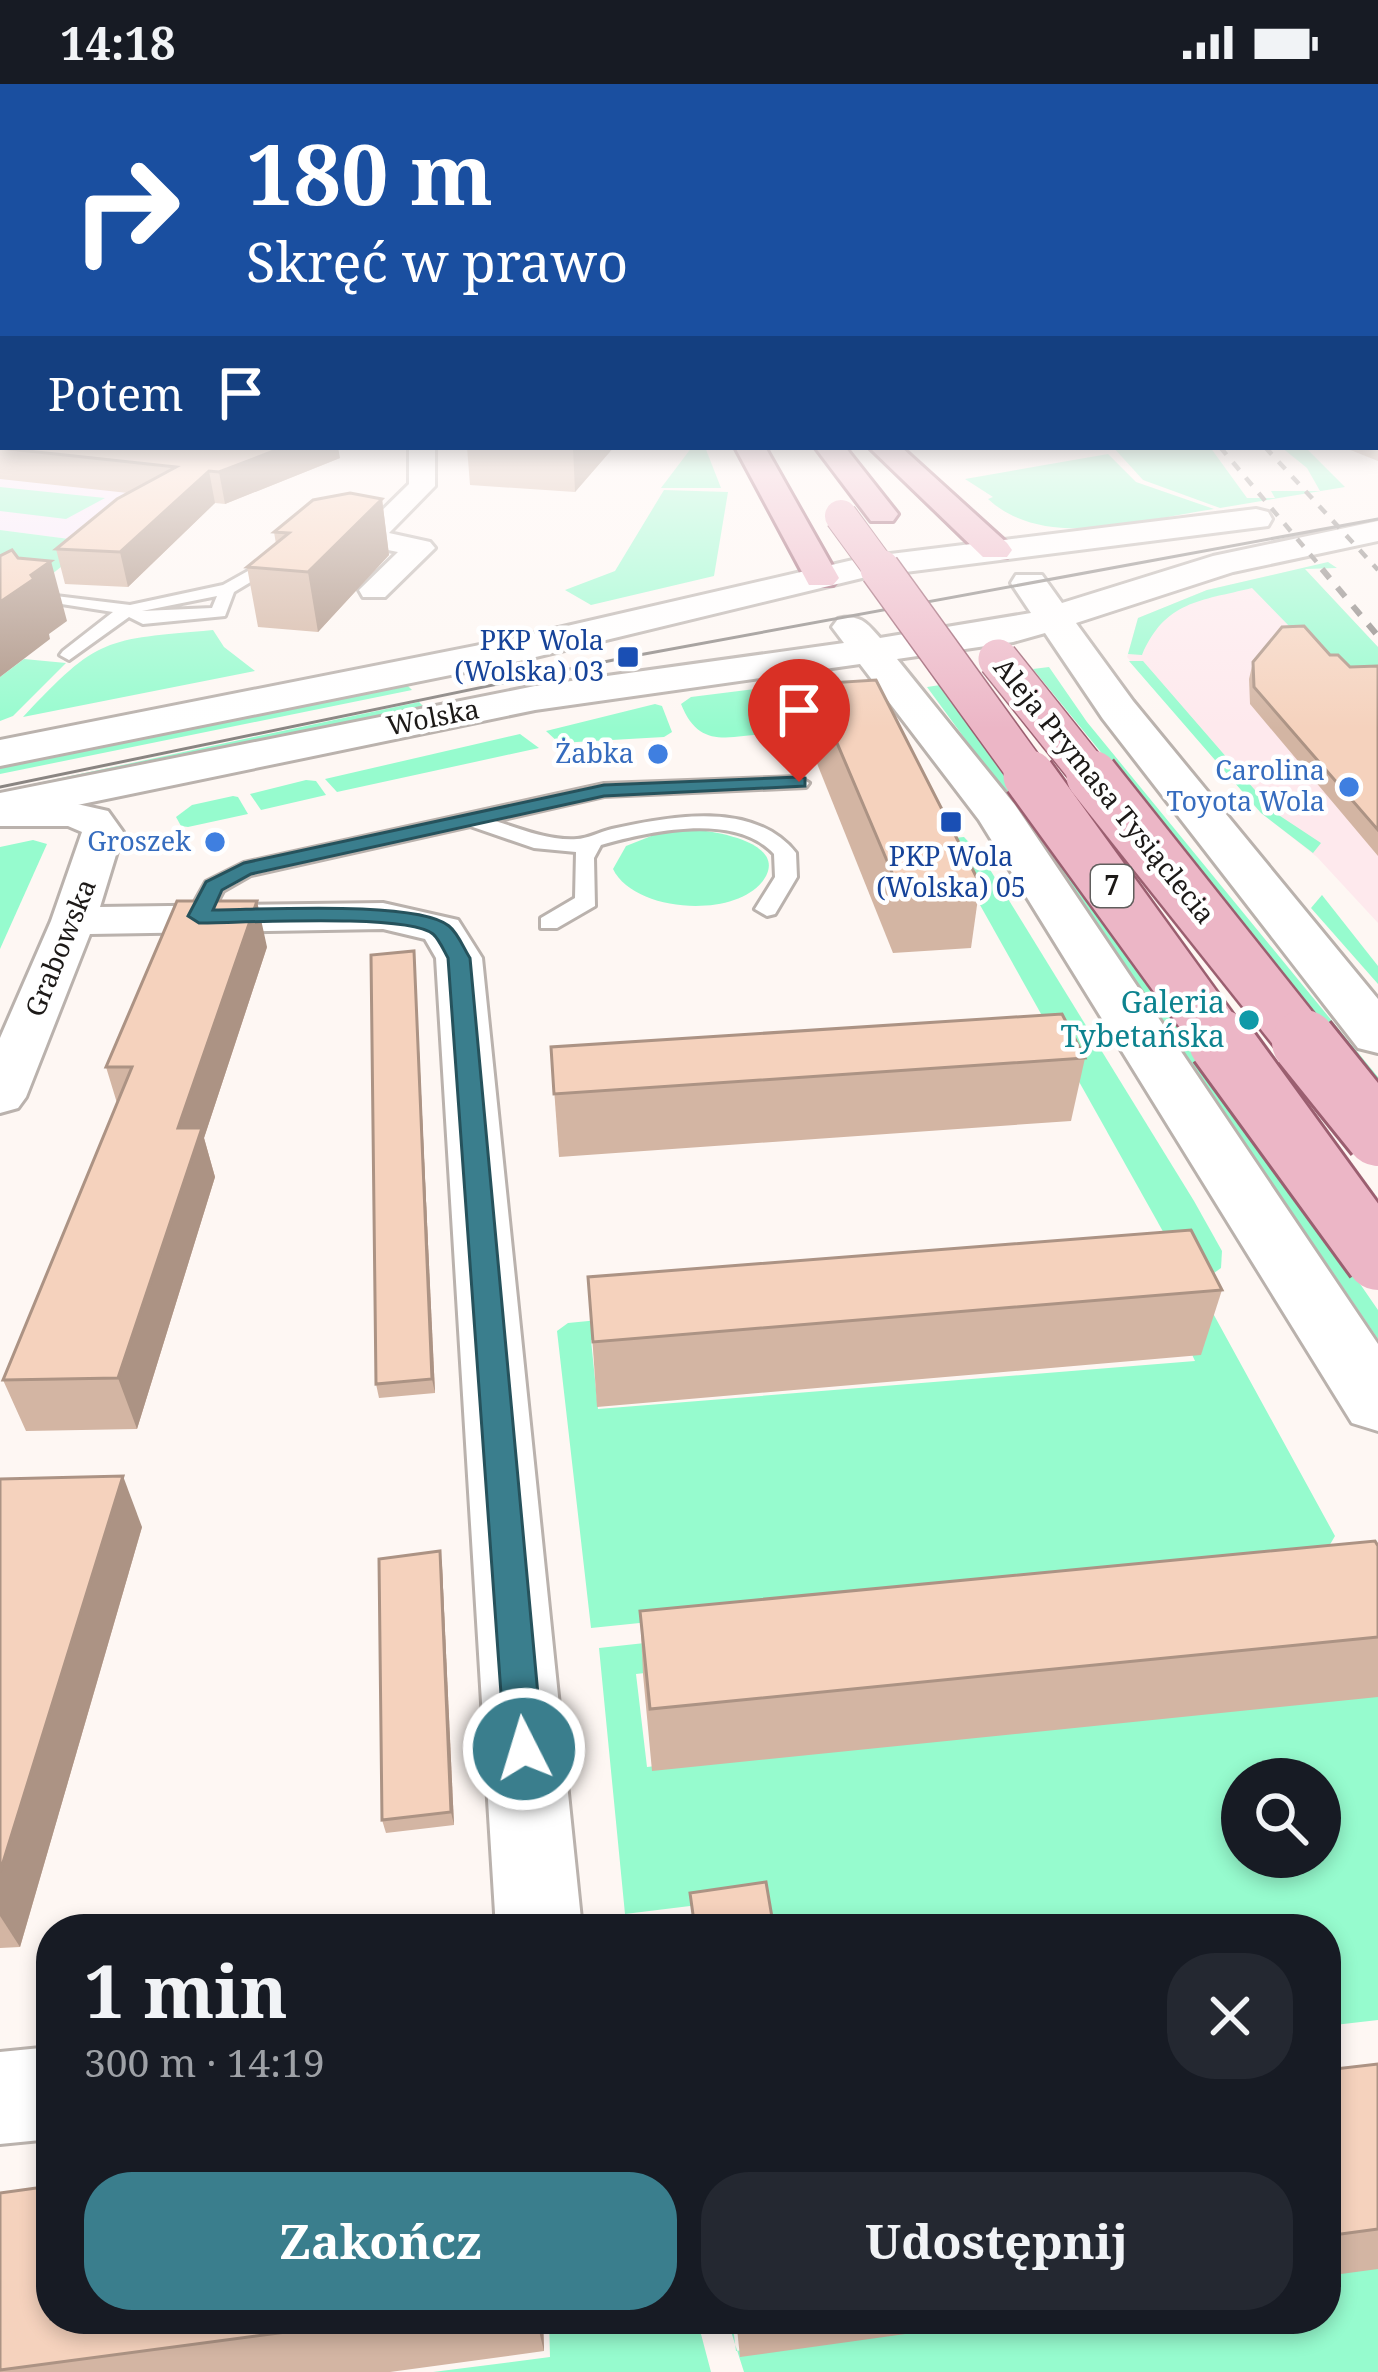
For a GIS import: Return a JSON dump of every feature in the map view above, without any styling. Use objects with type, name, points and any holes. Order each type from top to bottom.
[{"type":"main road","points":[[787,516],[832,602],[999,815],[1378,1403]]},
{"type":"main road","name":"Aleja Prymasa Tysiąclecia","points":[[855,516],[1378,1258]]},
{"type":"main road","name":"Aleja Prymasa Tysiąclecia","points":[[856,516],[1378,1134]]},
{"type":"main road","points":[[958,516],[995,550],[1269,516]]},
{"type":"main road","points":[[1054,619],[1225,563],[1378,531]]},
{"type":"main road","name":"Wolska","points":[[0,753],[515,650],[895,562],[995,550]]},
{"type":"main road","name":"Aleja Prymasa Tysiąclecia","points":[[995,550],[1035,588],[1118,710],[1378,1036]]},
{"type":"main road","name":"Wolska","points":[[0,811],[535,698],[870,653],[1013,631],[1054,619]]},
{"type":"street","points":[[374,590],[420,548],[361,539],[388,516]]},
{"type":"street","name":"Grabowska","points":[[0,811],[68,814],[94,820],[103,832],[73,921],[10,1052],[0,1097]]},
{"type":"street","points":[[73,921],[199,916],[403,919],[442,930],[459,958],[538,1914]]},
{"type":"street","points":[[0,2098],[36,2094]]},
{"type":"lane","points":[[69,655],[106,619],[127,609],[226,589],[270,562],[297,553]]},
{"type":"lane","points":[[31,598],[127,609]]},
{"type":"lane","points":[[199,916],[214,886],[244,869],[604,790],[799,782]]},
{"type":"lane","points":[[469,819],[534,841],[589,848]]},
{"type":"lane","points":[[549,923],[587,901],[583,858],[593,841],[636,826],[702,824],[763,832],[785,853],[786,878],[767,909]]},
{"type":"shaded area","points":[[0,516],[112,516],[92,542],[0,530]]},
{"type":"shaded area","points":[[1304,568],[1378,647],[1378,923],[1317,857],[1261,813],[1127,657],[1138,618],[1207,590]]},
{"type":"green space","points":[[648,516],[724,516],[714,576],[591,605],[565,590],[615,571]]},
{"type":"green space","points":[[1013,516],[1175,516],[1096,528],[1038,524]]},
{"type":"green space","points":[[0,530],[92,542],[31,591],[0,602]]},
{"type":"green space","points":[[1328,562],[1337,568],[1305,569],[1378,647],[1378,717],[1252,588],[1186,606],[1162,624],[1142,655],[1128,654],[1138,618],[1207,590]]},
{"type":"green space","points":[[213,630],[224,647],[255,671],[23,717],[69,671],[106,647],[148,636]]},
{"type":"green space","points":[[24,659],[66,663],[13,716],[0,721],[0,677]]},
{"type":"green space","points":[[1129,661],[1143,661],[1274,812],[1321,843],[1313,853],[1261,813]]},
{"type":"green space","points":[[1049,667],[1087,722],[1378,1077],[1378,1092],[1033,669]]},
{"type":"green space","points":[[405,683],[412,690],[0,774],[0,766]]},
{"type":"green space","points":[[947,684],[1378,1310],[1378,1339],[1045,848],[927,687]]},
{"type":"green space","points":[[763,688],[772,691],[783,730],[776,733],[708,735],[689,719],[681,704],[691,697]]},
{"type":"green space","points":[[419,702],[426,709],[0,793],[0,791]]},
{"type":"green space","points":[[662,706],[672,732],[664,737],[559,743],[546,731]]},
{"type":"green space","points":[[520,734],[539,748],[337,792],[325,779]]},
{"type":"green space","points":[[316,781],[326,795],[261,810],[250,794]]},
{"type":"green space","points":[[233,796],[248,814],[188,827],[181,826],[176,817],[192,805]]},
{"type":"green space","points":[[688,829],[729,836],[758,848],[769,868],[762,882],[729,902],[684,906],[641,894],[613,869],[626,846],[664,831]]},
{"type":"green space","points":[[964,837],[981,855],[1194,1201],[1222,1251],[1221,1268],[1214,1273],[1170,1244],[943,839]]},
{"type":"green space","points":[[33,840],[47,844],[0,949],[0,847]]},
{"type":"green space","points":[[1322,895],[1378,966],[1378,984],[1311,908]]},
{"type":"green space","points":[[1165,1296],[1209,1306],[1335,1536],[1325,1553],[591,1628],[557,1331],[568,1323],[650,1315],[653,1335],[591,1340],[598,1409],[1195,1361]]},
{"type":"green space","points":[[709,1636],[719,1665],[636,1674],[647,1767],[1378,1687],[1378,2020],[1341,2024],[1341,1914],[718,1914],[690,1906],[625,1914],[599,1648]]},
{"type":"green space","points":[[1378,2264],[1378,2372],[744,2372],[737,2351],[862,2334],[1341,2334],[1341,2269]]},
{"type":"green space","points":[[549,2334],[701,2334],[711,2372],[433,2372],[550,2357]]},
{"type":"building","points":[[97,516],[160,516],[120,552],[56,549]]},
{"type":"building","points":[[294,516],[365,516],[308,572],[247,567],[289,533],[274,532]]},
{"type":"building","points":[[12,550],[18,558],[51,561],[0,602],[0,556]]},
{"type":"building","name":"Carolina Toyota Wola","points":[[1304,626],[1330,655],[1338,655],[1350,667],[1378,666],[1378,830],[1254,687],[1253,662],[1282,627]]},
{"type":"building","points":[[876,680],[980,884],[899,889],[812,684]]},
{"type":"building","points":[[177,901],[257,901],[178,1128],[202,1128],[118,1378],[3,1380],[132,1067],[106,1067]]},
{"type":"building","points":[[414,951],[432,1379],[376,1384],[371,955]]},
{"type":"building","points":[[1062,1014],[1085,1058],[554,1094],[551,1047]]},
{"type":"building","points":[[1191,1230],[1222,1290],[593,1342],[588,1277]]},
{"type":"building","points":[[123,1476],[0,1872],[0,1479]]},
{"type":"building","points":[[1375,1541],[1378,1637],[650,1709],[640,1611]]},
{"type":"building","points":[[440,1551],[451,1812],[382,1820],[379,1559]]},
{"type":"building","points":[[766,1882],[771,1914],[693,1914],[690,1893]]},
{"type":"building","points":[[1378,2064],[1378,2229],[1341,2234],[1341,2068]]},
{"type":"building","points":[[36,2188],[36,2334],[272,2334],[0,2370],[0,2193]]},
{"type":"tram line","points":[[0,787],[628,657],[1378,519]]},
{"type":"railway","points":[[1278,516],[1325,572]]},
{"type":"railway","points":[[1328,516],[1378,570]]},
{"type":"railway","points":[[1322,569],[1378,636]]},
{"type":"place","name":"PKP Wola (Wolska) 03","points":[[628,657]]},
{"type":"place","name":"Żabka","points":[[658,754]]},
{"type":"place","name":"Carolina Toyota Wola","points":[[1349,787]]},
{"type":"place","name":"PKP Wola (Wolska) 05","points":[[951,822]]},
{"type":"place","name":"Groszek","points":[[215,842]]},
{"type":"place","name":"Galeria Tybetańska","points":[[1249,1020]]},
{"type":"route","points":[[524,1749],[459,958],[442,930],[423,922],[383,916],[199,916],[214,886],[244,869],[604,790],[799,782]]}]
